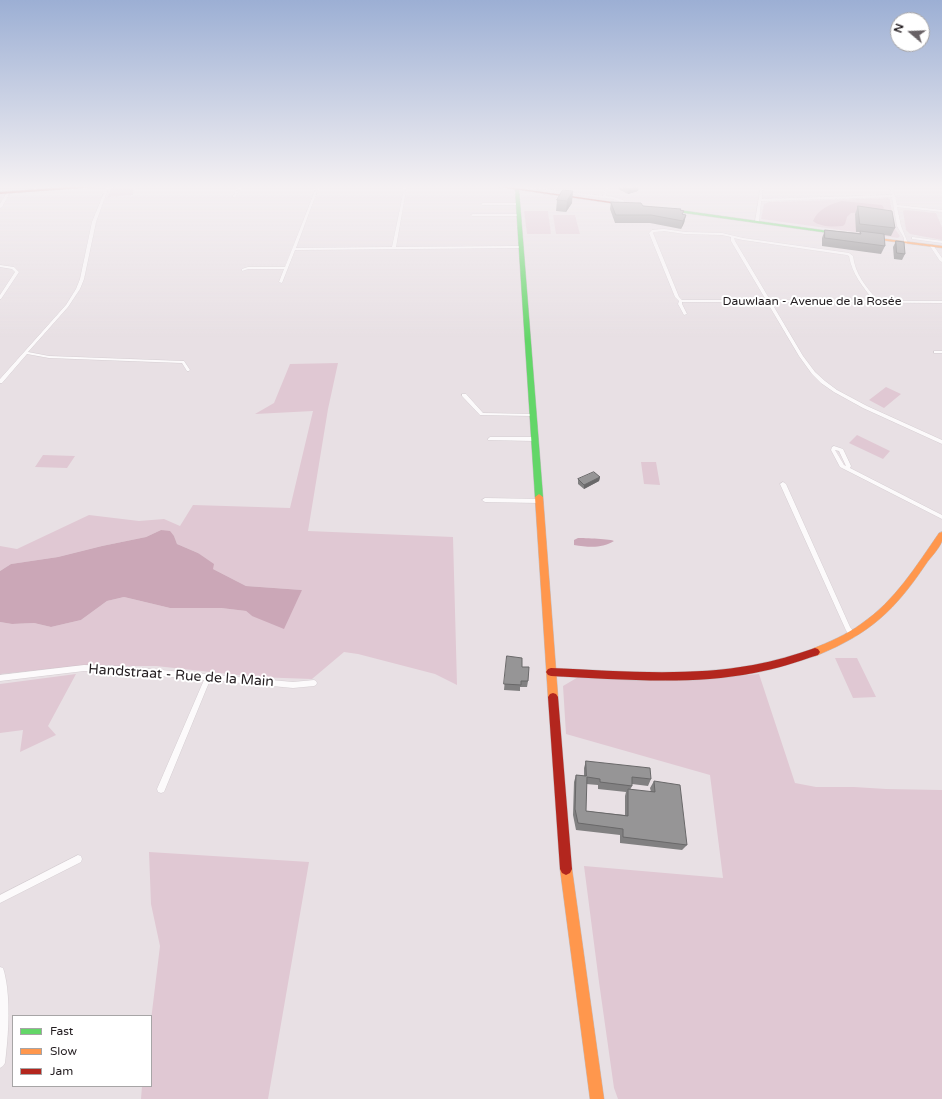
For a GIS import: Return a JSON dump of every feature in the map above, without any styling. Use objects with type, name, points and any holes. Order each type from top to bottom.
[{"type":"street","points":[[0,382],[67,306],[78,289],[82,279],[91,237]]},
{"type":"street","points":[[281,282],[298,237]]},
{"type":"street","points":[[394,248],[396,237]]},
{"type":"street","points":[[520,237],[565,862],[597,1099]]},
{"type":"street","points":[[653,237],[677,298],[682,301],[680,304],[684,314]]},
{"type":"street","points":[[732,237],[733,241],[801,356],[823,382],[849,398],[942,442]]},
{"type":"street","points":[[740,237],[848,254],[851,256],[857,276],[877,302]]},
{"type":"street","points":[[875,237],[942,242]]},
{"type":"street","points":[[907,237],[911,241],[942,247]]},
{"type":"street","points":[[908,237],[911,241]]},
{"type":"street","points":[[932,246],[942,262]]},
{"type":"street","points":[[294,249],[520,247]]},
{"type":"street","points":[[0,266],[12,268],[17,272],[0,298]]},
{"type":"street","points":[[243,270],[248,268],[286,268]]},
{"type":"street","name":"Dauwlaan - Avenue de la Rosée","points":[[682,301],[942,302]]},
{"type":"street","points":[[935,352],[942,352]]},
{"type":"street","points":[[26,353],[49,356],[183,362],[188,370]]},
{"type":"street","points":[[464,395],[482,414],[533,415]]},
{"type":"street","points":[[490,439],[534,439]]},
{"type":"street","points":[[847,468],[942,517]]},
{"type":"street","points":[[783,484],[848,628],[853,635]]},
{"type":"street","points":[[485,500],[539,501]]},
{"type":"street","points":[[551,672],[672,676],[769,666],[806,657],[853,635],[871,622],[892,601],[942,535]]},
{"type":"street","name":"Handstraat - Rue de la Main","points":[[0,678],[84,668],[121,669],[293,685],[314,683]]},
{"type":"street","points":[[161,789],[208,677]]},
{"type":"street","points":[[0,899],[78,859]]},
{"type":"street","points":[[0,971],[5,991],[4,1032],[0,1063]]},
{"type":"shaded area","points":[[928,237],[942,237],[942,240]]},
{"type":"shaded area","points":[[338,363],[328,409],[308,531],[453,537],[457,685],[435,674],[358,654],[344,652],[312,679],[256,677],[156,666],[77,666],[0,674],[0,622],[12,624],[34,623],[51,627],[81,620],[107,601],[124,597],[170,608],[221,608],[246,611],[252,616],[302,590],[246,586],[213,569],[198,553],[177,544],[174,536],[161,530],[146,537],[58,557],[11,564],[0,571],[0,546],[17,549],[89,515],[139,521],[164,519],[180,526],[193,505],[290,508],[313,411],[255,414],[274,403],[290,364]]},
{"type":"shaded area","points":[[886,387],[901,394],[884,408],[869,400]]},
{"type":"shaded area","points":[[857,435],[890,451],[883,459],[849,443]]},
{"type":"shaded area","points":[[43,455],[75,456],[67,468],[35,467]]},
{"type":"shaded area","points":[[641,462],[656,462],[660,485],[644,484]]},
{"type":"shaded area","points":[[161,530],[170,531],[177,544],[198,553],[214,564],[213,569],[246,586],[302,590],[284,629],[252,616],[246,611],[221,608],[170,608],[124,597],[107,601],[81,620],[51,627],[34,623],[12,624],[0,622],[0,571],[11,564],[58,557],[146,537]]},
{"type":"shaded area","points":[[578,538],[614,541],[609,544],[589,547],[574,545],[574,540]]},
{"type":"shaded area","points":[[835,658],[857,658],[876,697],[853,698]]},
{"type":"shaded area","points":[[76,674],[48,726],[56,735],[20,752],[23,730],[0,733],[0,684]]},
{"type":"shaded area","points":[[759,674],[795,783],[816,787],[942,790],[942,1099],[618,1099],[614,1088],[584,866],[723,878],[710,775],[566,734],[563,686],[580,676],[676,681]]},
{"type":"shaded area","points":[[149,852],[309,862],[268,1099],[141,1099],[142,1087],[152,1087],[152,1015],[160,946],[151,904]]},
{"type":"building","points":[[884,237],[885,246],[825,238]]},
{"type":"building","points":[[896,241],[904,242],[905,254],[897,253]]},
{"type":"building","points":[[594,472],[600,477],[584,485],[578,479]]},
{"type":"building","points":[[507,656],[522,658],[522,667],[529,667],[528,681],[521,681],[521,685],[504,684]]},
{"type":"building","points":[[586,761],[650,768],[651,779],[632,777],[632,786],[600,782],[600,779],[587,777],[586,811],[628,816],[628,789],[655,792],[654,781],[680,785],[687,845],[623,837],[623,829],[578,823],[575,809],[576,775],[586,776]]},
{"type":"traffic: fast","points":[[520,237],[539,497]]},
{"type":"traffic: slow","points":[[872,238],[942,247]]},
{"type":"traffic: slow","points":[[539,497],[553,697]]},
{"type":"traffic: slow","points":[[815,652],[852,635],[882,612],[910,581],[942,535]]},
{"type":"traffic: slow","points":[[566,869],[597,1099]]},
{"type":"traffic: jam","points":[[551,672],[685,676],[753,669],[785,662],[815,652]]},
{"type":"traffic: jam","points":[[553,697],[566,869]]}]
